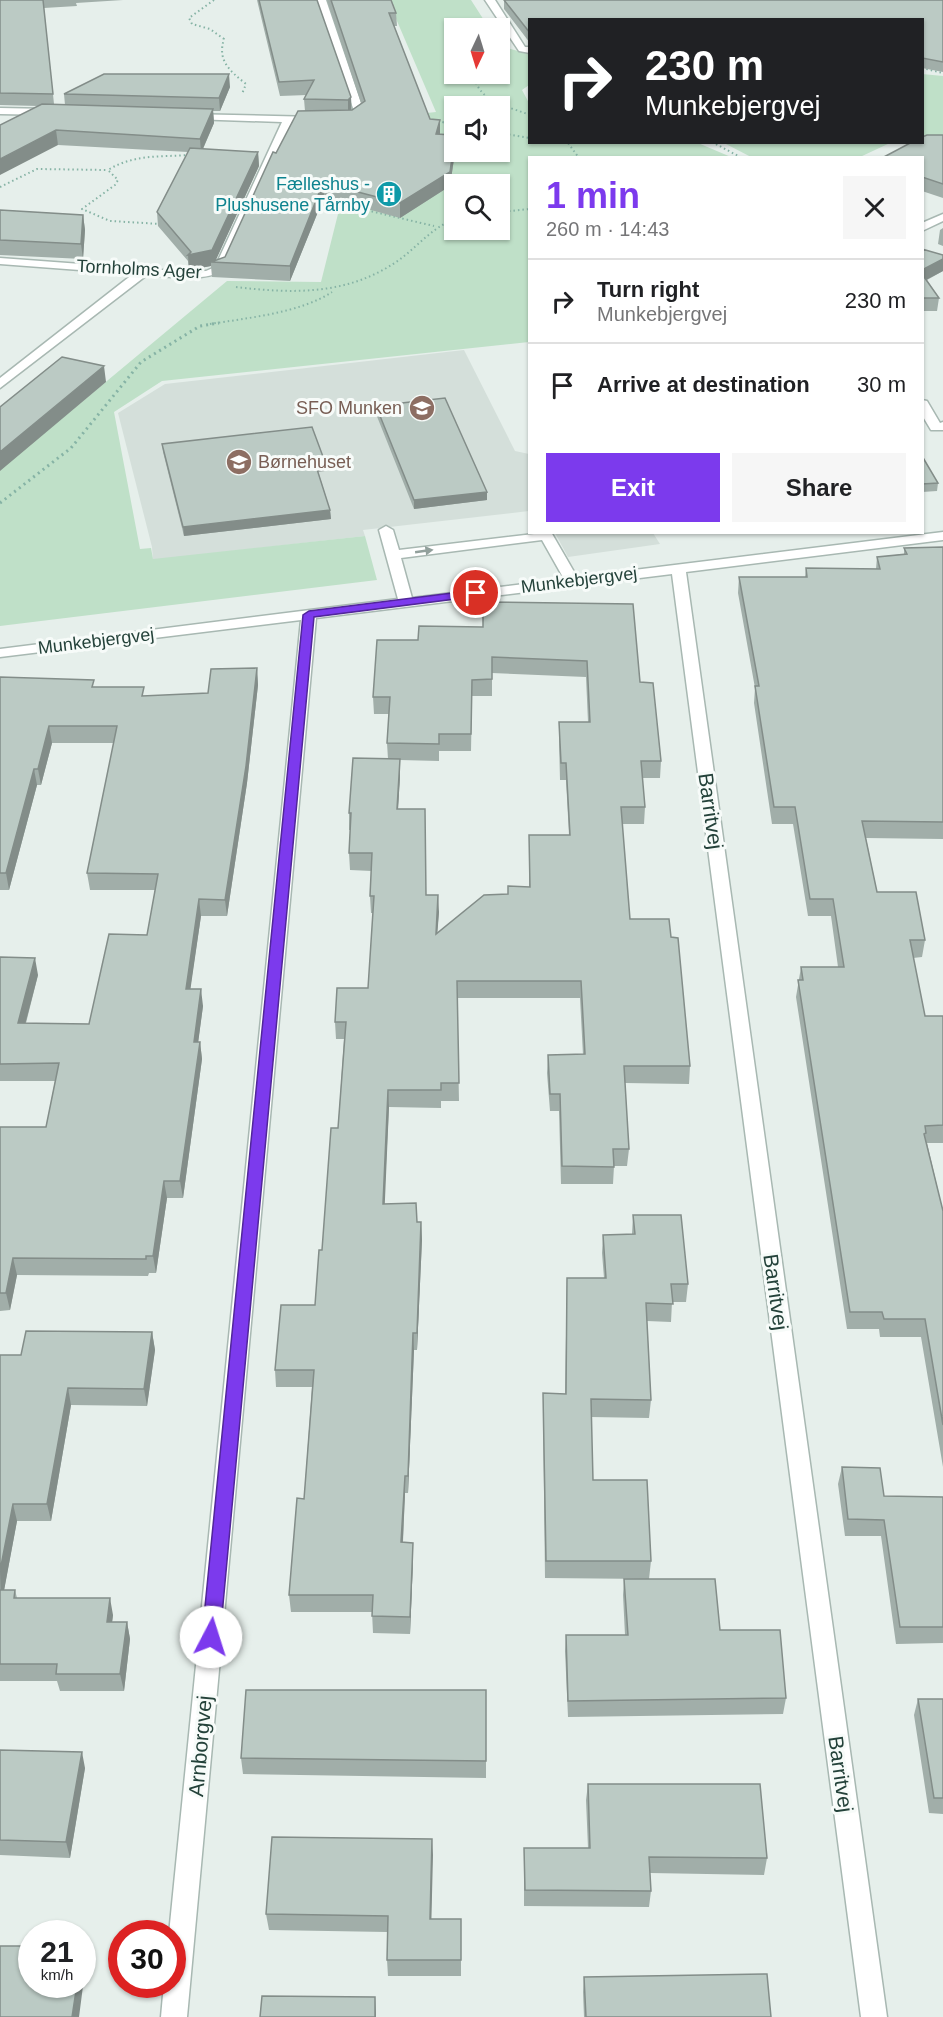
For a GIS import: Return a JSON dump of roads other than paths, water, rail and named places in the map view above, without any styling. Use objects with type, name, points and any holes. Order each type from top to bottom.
[{"type":"street","points":[[176,116],[332,121],[352,118],[359,112],[321,0]]},
{"type":"street","points":[[490,0],[522,49],[528,50]]},
{"type":"street","points":[[0,111],[61,113]]},
{"type":"street","name":"Tornholms Ager","points":[[0,261],[208,274],[220,269],[288,119]]},
{"type":"street","points":[[924,227],[943,217]]},
{"type":"street","points":[[0,384],[145,271]]},
{"type":"street","points":[[924,407],[936,427],[943,426]]},
{"type":"street","points":[[386,530],[406,602]]},
{"type":"street","points":[[393,555],[546,535],[572,581]]},
{"type":"street","name":"Munkebjergvej","points":[[0,653],[943,536]]},
{"type":"street","name":"Barritvej","points":[[678,568],[874,2017]]},
{"type":"street","name":"Arnborgvej","points":[[174,2017],[309,615]]},
{"type":"place","name":"Fælleshus - Plushusene Tårnby","points":[[389,194]]},
{"type":"place","name":"SFO Munken","points":[[422,408]]},
{"type":"place","name":"Børnehuset","points":[[239,462]]}]
